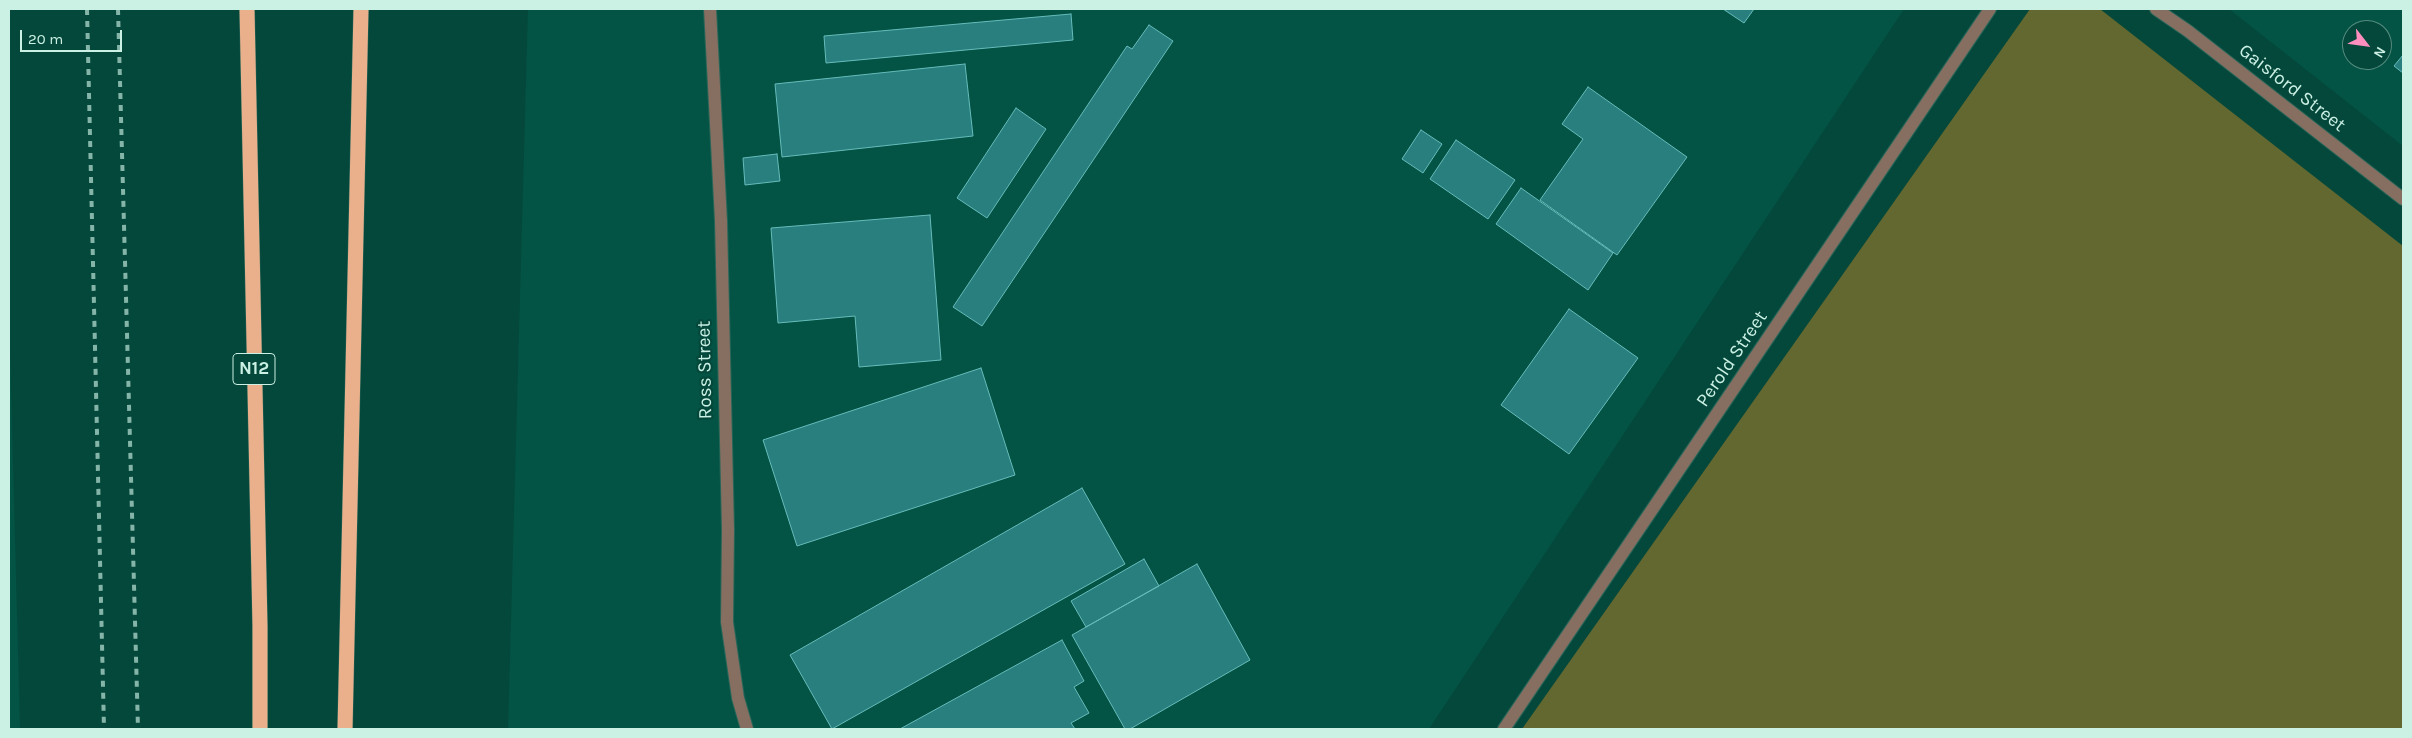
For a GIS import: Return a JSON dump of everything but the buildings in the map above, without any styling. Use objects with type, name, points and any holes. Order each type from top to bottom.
[{"type":"highway","name":"N12","points":[[247,9],[260,729]]},
{"type":"highway","points":[[345,729],[361,9]]},
{"type":"lane","name":"Ross Street","points":[[710,9],[721,221],[728,530],[727,622],[738,698],[746,729]]},
{"type":"lane","name":"Perold Street","points":[[1504,729],[1990,9]]},
{"type":"lane","name":"Gaisford Street","points":[[2156,9],[2188,31],[2403,199]]},
{"type":"shaded area","points":[[528,9],[1904,9],[1429,729],[508,729]]},
{"type":"shaded area","points":[[2030,9],[2100,9],[2403,246],[2403,729],[1522,729]]},
{"type":"shaded area","points":[[2229,9],[2403,9],[2403,146]]},
{"type":"shaded area","points":[[9,310],[20,729],[9,729]]},
{"type":"railway","points":[[87,9],[104,729]]},
{"type":"railway","points":[[118,9],[138,729]]}]
